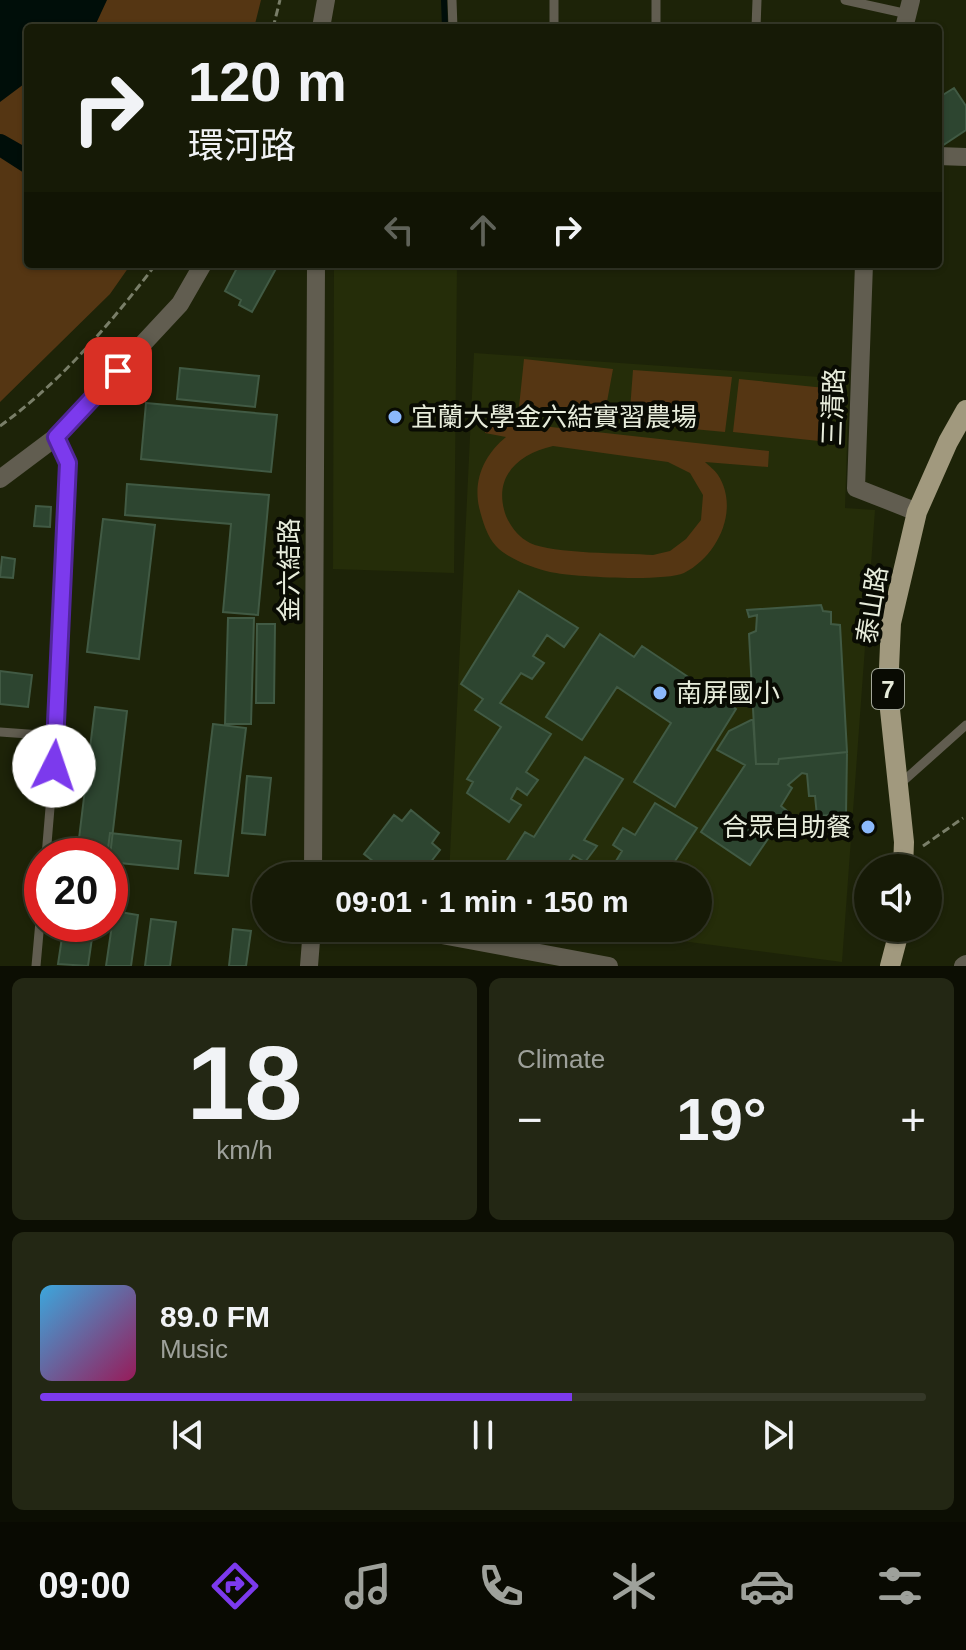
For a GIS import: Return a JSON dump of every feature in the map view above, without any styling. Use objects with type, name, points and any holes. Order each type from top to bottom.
[{"type":"main road","name":"泰山路","points":[[903,854],[888,691],[891,623],[917,512],[966,410]]},
{"type":"main road","points":[[890,966],[896,942]]},
{"type":"street","points":[[320,24],[326,0]]},
{"type":"street","points":[[942,156],[966,157]]},
{"type":"street","points":[[0,479],[56,437],[180,304],[201,268]]},
{"type":"street","name":"金六結路","points":[[313,862],[316,268]]},
{"type":"street","name":"三清路","points":[[864,268],[856,488],[917,512]]},
{"type":"street","points":[[309,966],[311,942]]},
{"type":"street","points":[[480,942],[609,966]]},
{"type":"lane","points":[[316,0],[319,24]]},
{"type":"lane","points":[[452,0],[453,24]]},
{"type":"lane","points":[[554,0],[554,24]]},
{"type":"lane","points":[[656,0],[656,24]]},
{"type":"lane","points":[[756,24],[757,0]]},
{"type":"lane","points":[[845,0],[908,14]]},
{"type":"lane","points":[[48,838],[56,736],[68,463],[56,437]]},
{"type":"lane","points":[[897,786],[966,725]]},
{"type":"lane","points":[[0,732],[56,736]]},
{"type":"lane","points":[[36,966],[38,942]]},
{"type":"path","points":[[274,24],[280,0]]},
{"type":"path","points":[[0,426],[34,401],[123,308],[153,268]]},
{"type":"path","points":[[917,854],[963,818]]},
{"type":"shaded area","points":[[0,0],[261,0],[255,24],[24,24],[24,268],[128,268],[110,294],[0,402]]},
{"type":"shaded area","points":[[0,0],[107,0],[96,24],[24,24],[24,84],[0,102]]},
{"type":"shaded area","name":"宜蘭大學金六結實習農場","points":[[334,268],[457,268],[454,573],[333,569]]},
{"type":"shaded area","name":"南屏國小","points":[[474,353],[849,379],[845,508],[875,510],[842,962],[689,942],[712,942],[712,862],[450,862]]},
{"type":"shaded area","points":[[524,359],[613,369],[604,418],[519,407]]},
{"type":"shaded area","points":[[633,370],[732,377],[725,432],[629,423]]},
{"type":"shaded area","points":[[739,379],[825,388],[819,441],[733,432]]},
{"type":"shaded area","points":[[487,420],[769,451],[768,467],[705,462],[717,473],[724,488],[726,516],[716,543],[707,555],[684,573],[639,578],[562,574],[514,559],[501,551],[490,538],[479,507],[479,477],[492,451],[506,437],[485,433]],"holes":[[[553,446],[668,462],[690,473],[703,495],[701,520],[686,539],[670,551],[653,555],[541,547],[522,538],[506,516],[503,502],[505,479],[519,461],[540,450]]]},
{"type":"building","points":[[954,88],[966,106],[966,130],[942,146],[942,96]]},
{"type":"building","points":[[237,268],[276,268],[252,312],[239,305],[241,300],[225,291]]},
{"type":"building","points":[[180,368],[259,376],[255,407],[177,399]]},
{"type":"building","points":[[146,403],[277,415],[271,472],[141,459]]},
{"type":"building","points":[[127,484],[269,495],[258,615],[223,612],[231,524],[125,515]]},
{"type":"building","points":[[36,506],[51,507],[50,527],[34,526]]},
{"type":"building","points":[[103,519],[155,525],[139,659],[87,652]]},
{"type":"building","points":[[2,557],[15,559],[13,578],[0,577]]},
{"type":"building","points":[[519,591],[578,628],[564,647],[547,635],[533,656],[544,663],[532,679],[521,673],[500,703],[551,734],[526,772],[538,780],[527,795],[517,788],[511,799],[521,805],[509,822],[467,793],[473,782],[467,779],[501,727],[475,710],[483,699],[461,684]]},
{"type":"building","points":[[821,605],[823,611],[831,612],[831,624],[840,625],[847,752],[779,759],[778,764],[756,764],[749,634],[756,631],[757,615],[749,617],[747,610]]},
{"type":"building","points":[[228,618],[254,618],[251,724],[225,724]]},
{"type":"building","points":[[257,624],[275,624],[274,703],[256,703]]},
{"type":"building","points":[[600,634],[634,657],[642,646],[736,709],[675,807],[634,782],[671,723],[617,687],[582,740],[546,717]]},
{"type":"building","points":[[0,671],[32,675],[28,707],[0,704]]},
{"type":"building","points":[[95,707],[127,711],[112,838],[79,838]]},
{"type":"building","points":[[753,719],[756,764],[778,764],[779,759],[847,752],[846,814],[817,816],[815,796],[809,796],[807,774],[802,773],[788,785],[792,788],[781,806],[787,811],[750,865],[701,832],[745,765],[717,750],[729,731]]},
{"type":"building","points":[[213,724],[246,728],[228,876],[195,873]]},
{"type":"building","points":[[585,757],[623,779],[584,840],[597,846],[585,862],[573,855],[568,862],[506,862],[525,832],[534,837]]},
{"type":"building","points":[[247,776],[271,778],[265,835],[242,833]]},
{"type":"building","points":[[655,803],[697,828],[674,862],[615,862],[622,851],[613,845],[623,828],[635,835]]},
{"type":"building","points":[[411,810],[439,833],[432,843],[440,850],[431,862],[374,862],[364,854],[394,815],[402,821]]},
{"type":"building","points":[[110,833],[181,841],[178,869],[128,864],[128,838],[109,838]]},
{"type":"building","points":[[128,913],[138,915],[131,966],[106,966],[109,942],[128,942]]},
{"type":"building","points":[[151,919],[176,922],[170,966],[145,966]]},
{"type":"building","points":[[233,929],[251,931],[246,966],[229,966]]},
{"type":"building","points":[[61,942],[91,942],[88,966],[58,964]]},
{"type":"waterway","points":[[444,0],[445,24]]},
{"type":"waterway","points":[[0,144],[24,158]]},
{"type":"waterway","points":[[0,154],[24,169]]},
{"type":"place","name":"宜蘭大學金六結實習農場","points":[[395,417]]},
{"type":"place","name":"南屏國小","points":[[660,693]]},
{"type":"place","name":"合眾自助餐","points":[[868,827]]},
{"type":"route","points":[[54,766],[68,463],[56,437],[118,371]]}]
